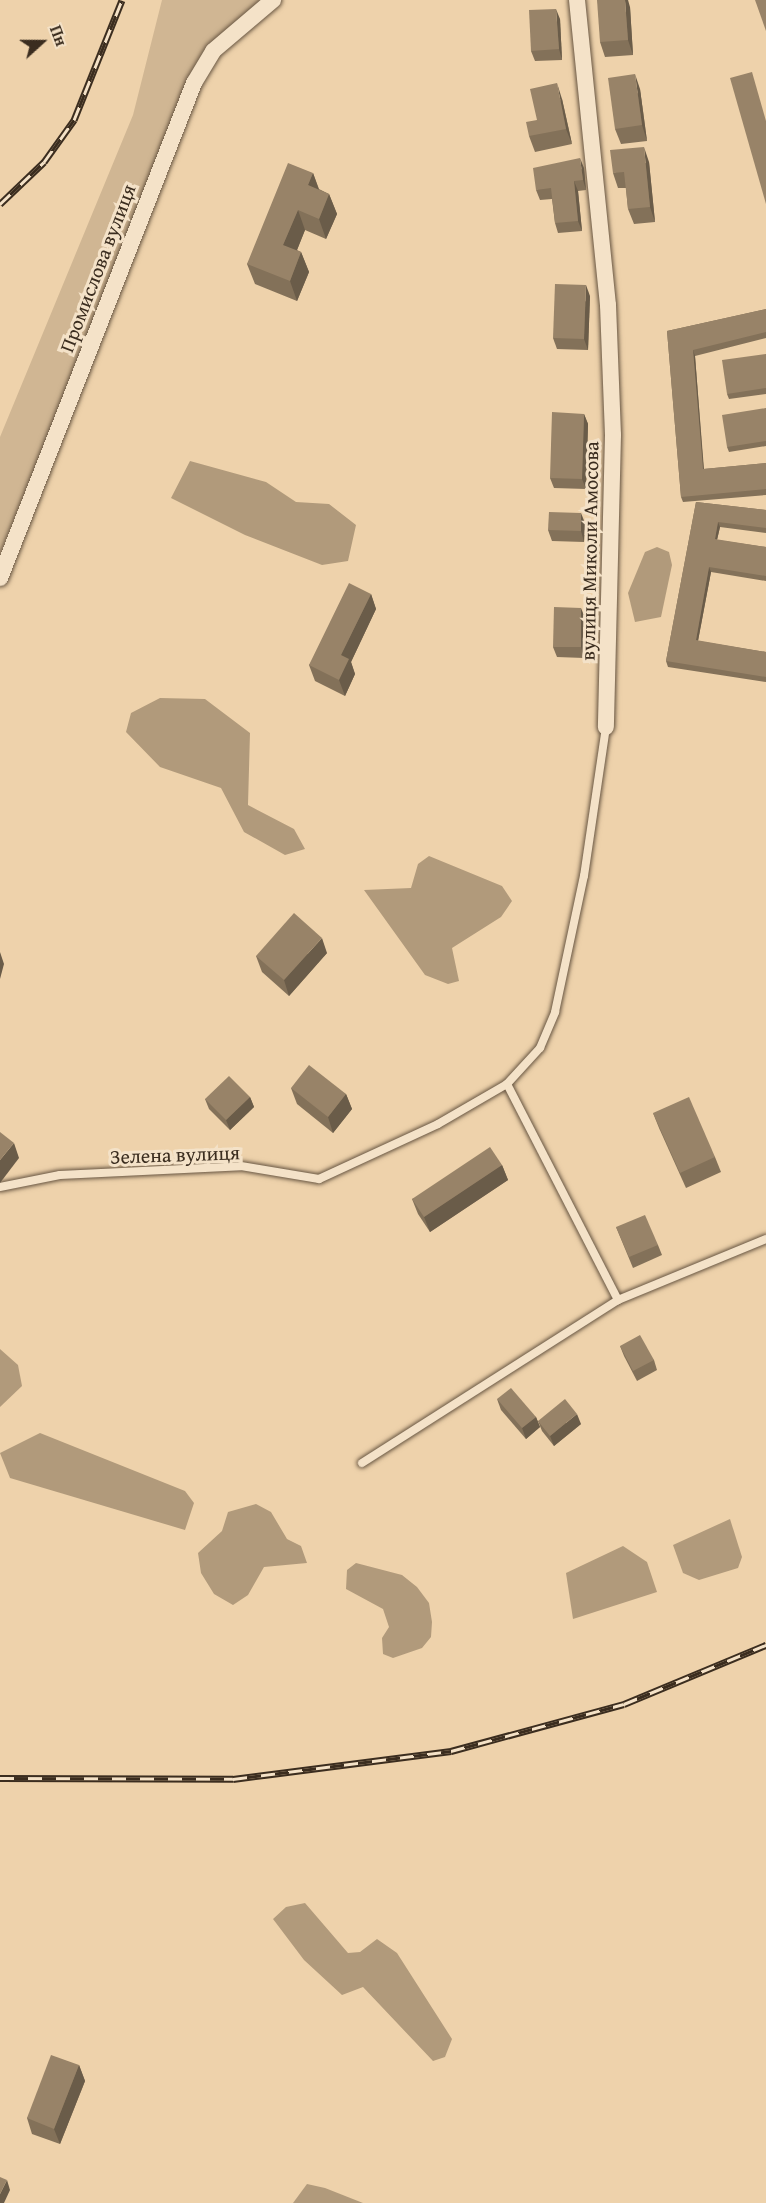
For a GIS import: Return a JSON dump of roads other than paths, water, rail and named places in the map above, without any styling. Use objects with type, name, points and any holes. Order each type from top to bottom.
[{"type":"street","name":"Промислова вулиця","points":[[0,578],[194,82],[213,51],[273,0]]},
{"type":"street","name":"вулиця Миколи Амосова","points":[[577,0],[608,306],[613,435],[606,727]]},
{"type":"lane","name":"вулиця Миколи Амосова","points":[[507,1084],[540,1048],[555,1012],[584,876],[606,727]]},
{"type":"lane","name":"Зелена вулиця","points":[[0,1187],[60,1175],[222,1166],[319,1179],[438,1124],[507,1084]]},
{"type":"lane","points":[[507,1084],[618,1300]]},
{"type":"lane","points":[[362,1463],[618,1300],[766,1239]]},
{"type":"railway","points":[[0,204],[44,162],[74,120],[122,0]]},
{"type":"railway","points":[[0,1778],[233,1779],[451,1751],[624,1704],[766,1645]]}]
